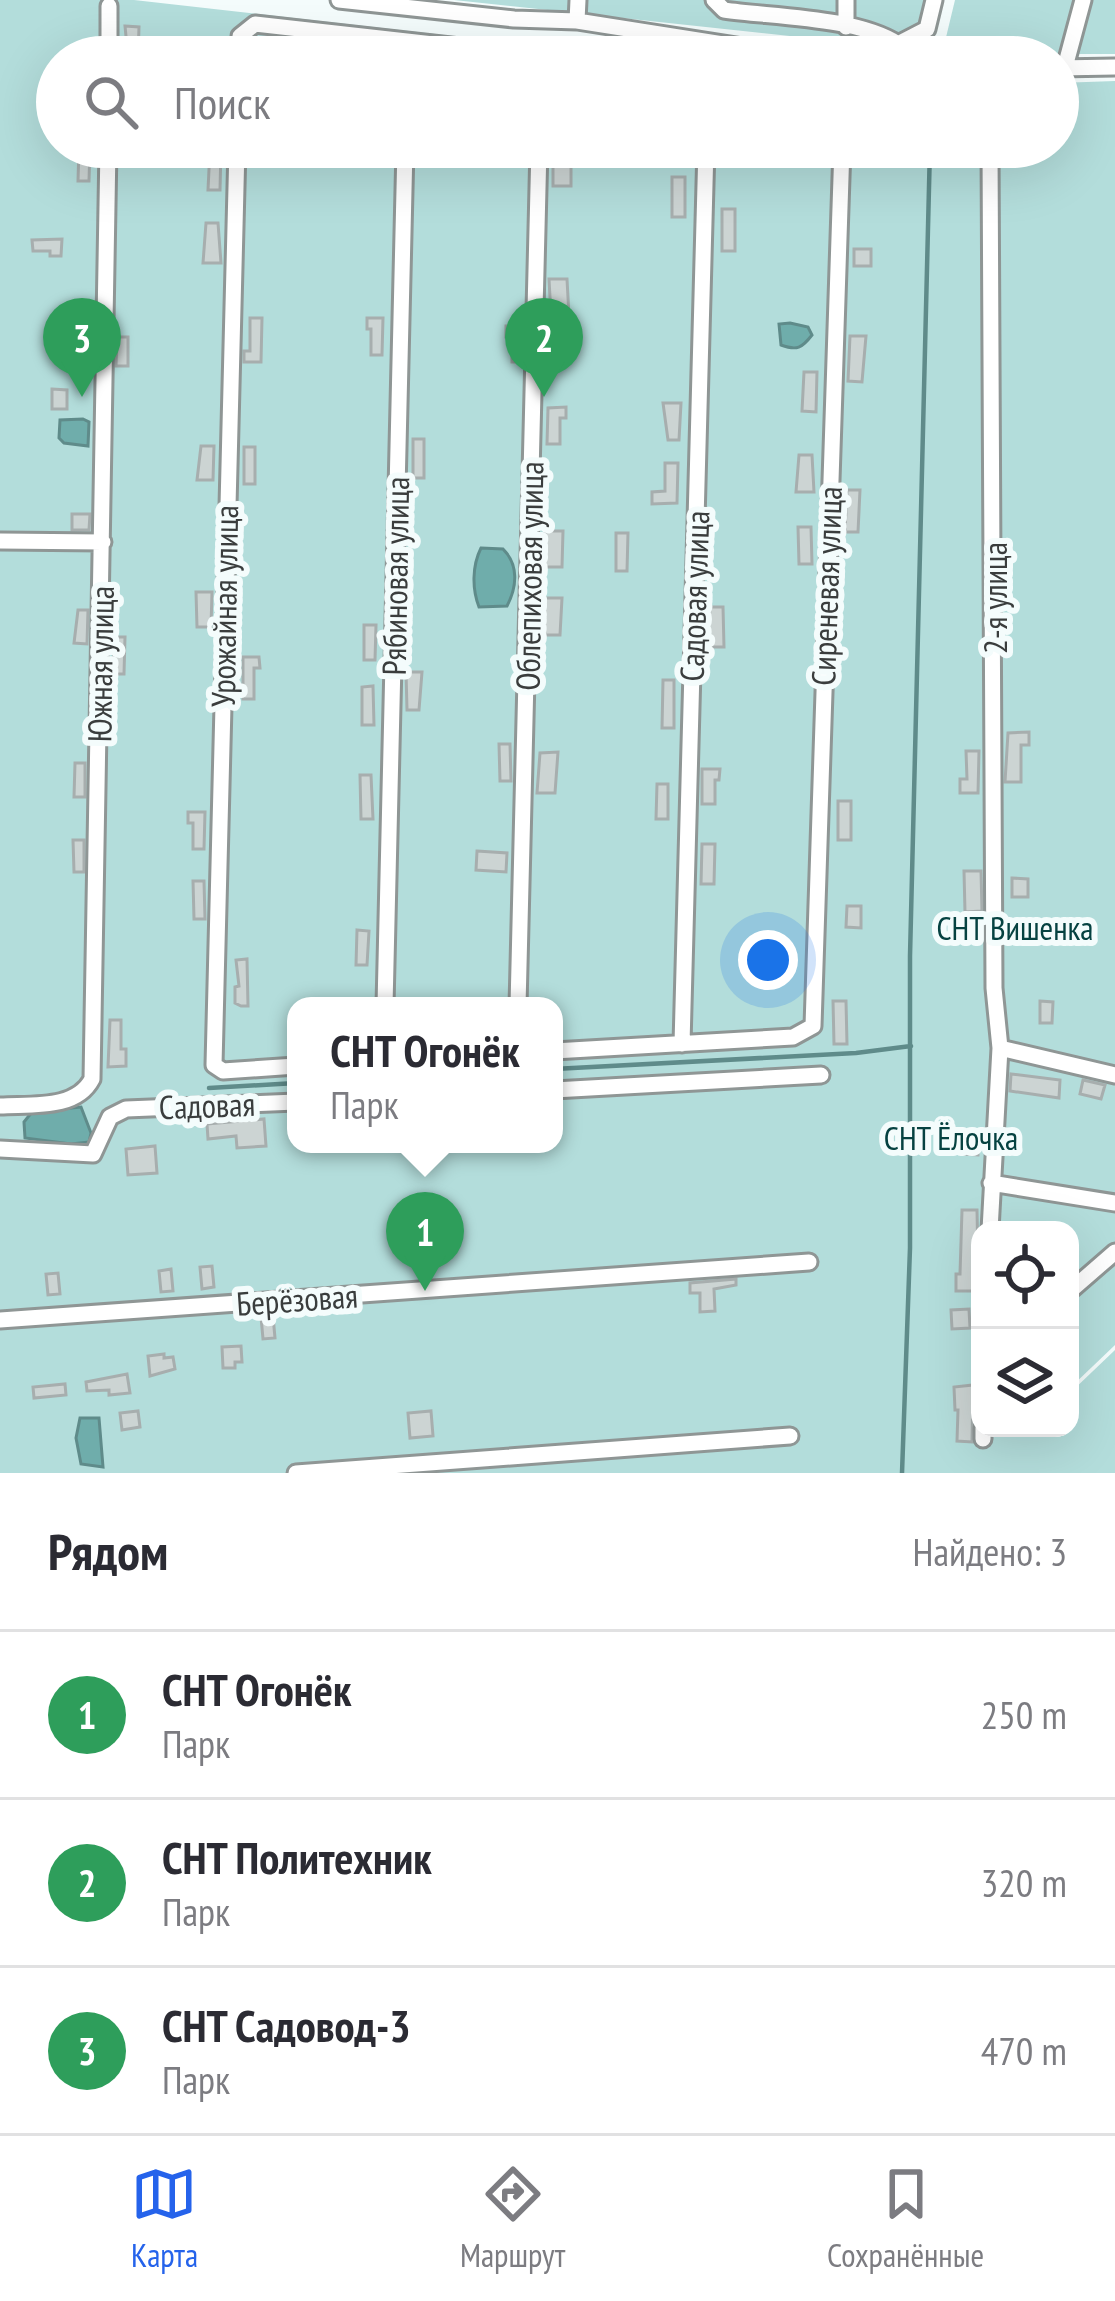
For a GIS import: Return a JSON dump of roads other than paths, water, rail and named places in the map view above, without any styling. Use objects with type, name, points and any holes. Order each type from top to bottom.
[{"type":"street","points":[[339,0],[449,5],[514,19],[577,21],[672,36]]},
{"type":"street","points":[[577,21],[578,0]]},
{"type":"street","points":[[714,0],[724,10],[884,36]]},
{"type":"street","points":[[845,27],[846,0]]},
{"type":"street","points":[[918,36],[927,29],[934,0]]},
{"type":"street","points":[[1072,36],[1083,0]]},
{"type":"street","points":[[109,6],[109,36]]},
{"type":"street","points":[[512,36],[514,19]]},
{"type":"street","points":[[240,36],[255,24],[327,36]]},
{"type":"street","points":[[1079,68],[1115,67]]},
{"type":"street","name":"Южная улица","points":[[0,1106],[67,1100],[84,1092],[92,1079],[108,168]]},
{"type":"street","name":"Урожайная улица","points":[[236,168],[214,1065],[223,1071],[287,1067]]},
{"type":"street","name":"Рябиновая улица","points":[[386,997],[405,168]]},
{"type":"street","name":"Облепиховая улица","points":[[518,997],[538,168]]},
{"type":"street","name":"Садовая улица","points":[[682,1044],[705,168]]},
{"type":"street","name":"Сиреневая улица","points":[[682,1044],[794,1037],[813,1026],[841,168]]},
{"type":"street","name":"2-я улица","points":[[990,168],[994,988],[1000,1048],[990,1221]]},
{"type":"street","points":[[0,542],[104,542]]},
{"type":"street","points":[[563,1051],[682,1044]]},
{"type":"street","points":[[1000,1048],[1115,1075]]},
{"type":"street","points":[[563,1089],[820,1075]]},
{"type":"street","name":"Садовая","points":[[0,1149],[93,1154],[110,1118],[126,1108],[287,1102]]},
{"type":"street","points":[[991,1183],[1115,1203]]},
{"type":"street","points":[[1079,1284],[1115,1252]]},
{"type":"street","name":"Берёзовая","points":[[0,1320],[809,1262]]},
{"type":"street","points":[[296,1473],[790,1436]]},
{"type":"waterway","points":[[902,1473],[929,168]]},
{"type":"waterway","points":[[563,1069],[911,1046]]},
{"type":"waterway","points":[[209,1088],[287,1084]]},
{"type":"place","name":"СНТ Садовод-3","points":[[82,397]]},
{"type":"place","name":"СНТ Политехник","points":[[544,397]]},
{"type":"place","name":"СНТ Огонёк","points":[[425,1291]]},
{"type":"park label","name":"СНТ Вишенка","points":[[1015,927]]},
{"type":"park label","name":"СНТ Ёлочка","points":[[951,1137]]}]
